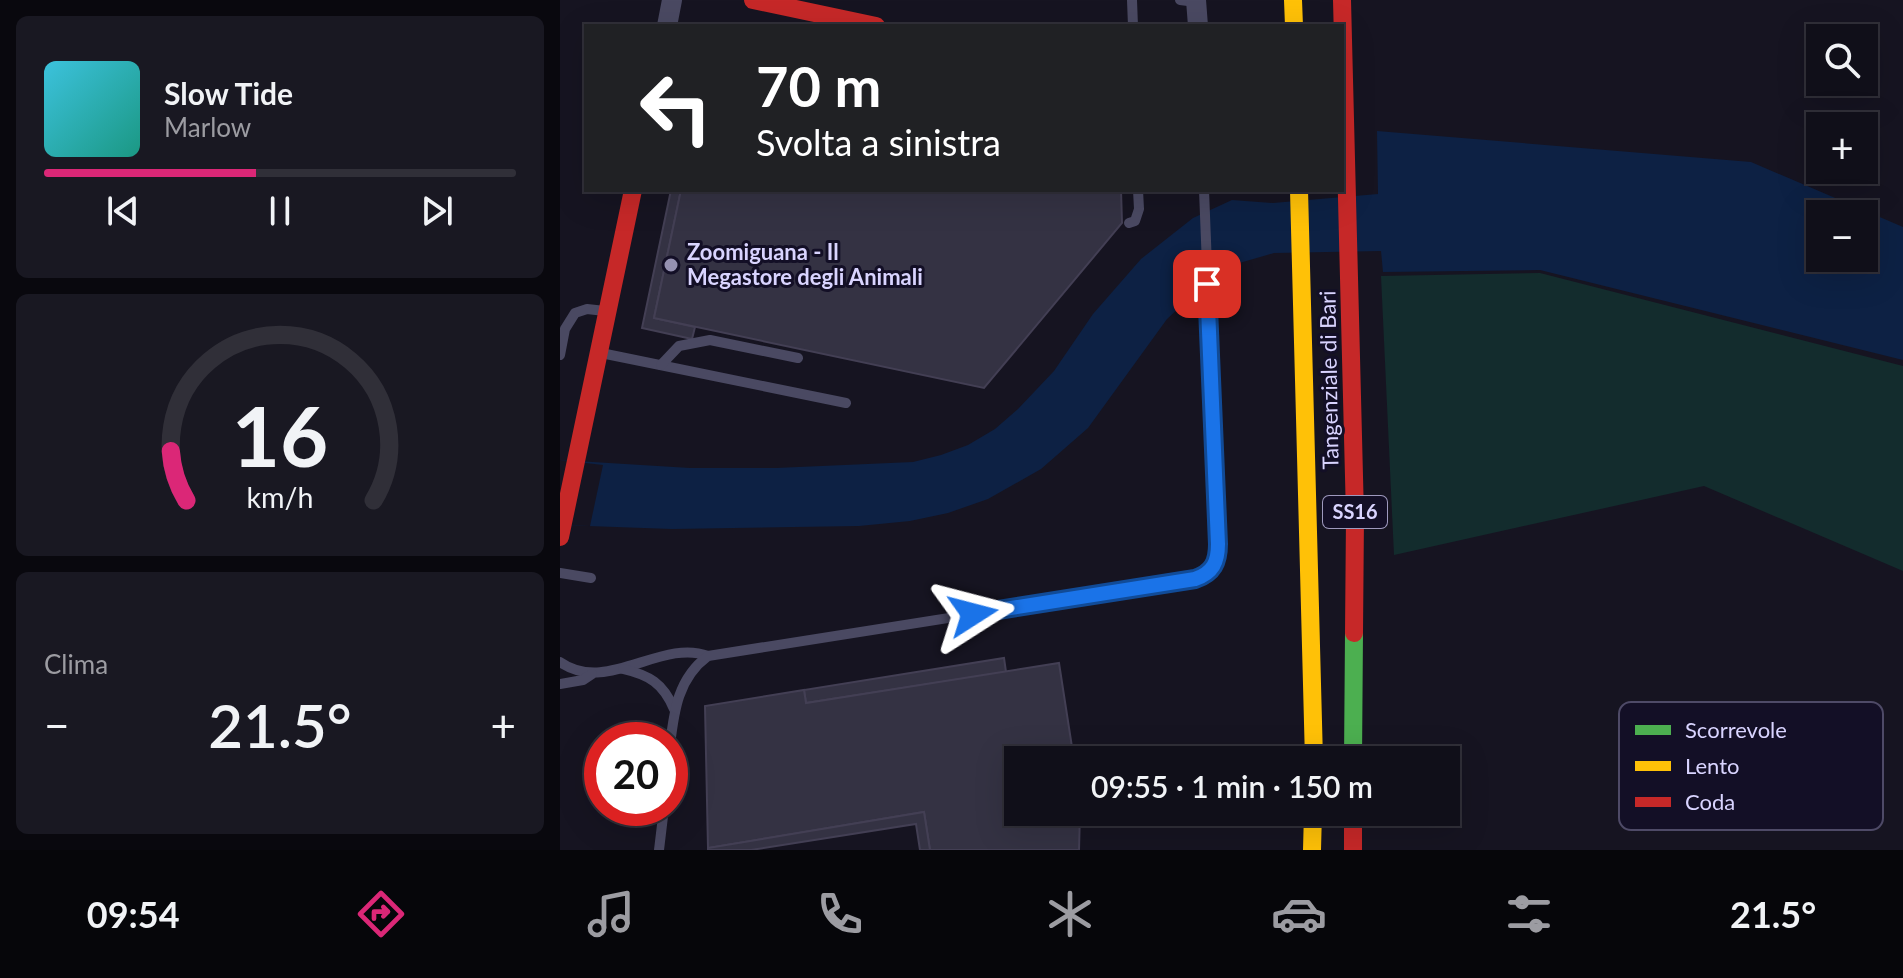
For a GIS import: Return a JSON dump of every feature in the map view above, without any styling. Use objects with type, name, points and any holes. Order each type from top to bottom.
[{"type":"main road","points":[[753,0],[867,24]]},
{"type":"main road","points":[[1293,0],[1294,24]]},
{"type":"main road","name":"Tangenziale di Bari","points":[[1342,0],[1343,24]]},
{"type":"main road","name":"Tangenziale di Bari","points":[[1344,61],[1355,516],[1353,746]]},
{"type":"main road","points":[[561,531],[574,453],[633,192]]},
{"type":"main road","name":"Tangenziale di Bari","points":[[1299,192],[1314,746]]},
{"type":"main road","points":[[1312,850],[1313,826]]},
{"type":"main road","points":[[1353,826],[1353,850]]},
{"type":"street","points":[[667,24],[672,0]]},
{"type":"street","points":[[1191,1],[1197,24]]},
{"type":"lane","points":[[1132,0],[1133,24]]},
{"type":"lane","points":[[1129,223],[1138,217],[1138,192]]},
{"type":"lane","points":[[673,722],[674,709],[694,666],[708,656],[1205,576],[1215,565],[1218,544],[1204,192]]},
{"type":"lane","points":[[560,355],[565,329],[575,313],[587,309],[607,311]]},
{"type":"lane","points":[[661,365],[679,346],[710,340],[798,358]]},
{"type":"lane","points":[[599,352],[846,403]]},
{"type":"lane","points":[[560,573],[591,578]]},
{"type":"lane","points":[[560,662],[592,674],[623,669],[637,661],[697,652],[708,656]]},
{"type":"lane","points":[[623,669],[646,674],[659,684],[674,709]]},
{"type":"lane","points":[[560,684],[583,680],[592,674]]},
{"type":"lane","points":[[659,850],[662,826]]},
{"type":"green space","points":[[1540,273],[1903,366],[1903,571],[1704,486],[1394,555],[1381,276]]},
{"type":"water","points":[[1377,131],[1751,162],[1840,200],[1806,200],[1806,272],[1878,272],[1878,216],[1903,227],[1903,360],[1540,270],[1383,272],[1381,251],[1274,253],[1222,268],[1167,319],[1088,428],[1041,469],[988,499],[948,513],[910,521],[859,526],[672,529],[560,525],[560,460],[690,468],[776,468],[913,462],[968,445],[995,429],[1054,371],[1093,314],[1141,259],[1193,218],[1232,200],[1273,203],[1378,194]]},
{"type":"pier","points":[[560,460],[603,465],[590,526],[560,525]]},
{"type":"building","points":[[671,192],[681,192],[654,318],[695,327],[692,339],[642,328]]},
{"type":"building","points":[[681,192],[1121,192],[1122,223],[984,388],[654,318]]},
{"type":"building","points":[[1004,658],[1006,672],[806,703],[804,690]]},
{"type":"building","points":[[1059,663],[1072,746],[1004,746],[1004,826],[1080,826],[1079,850],[930,850],[924,812],[708,848],[705,706],[804,690],[806,703]]},
{"type":"building","points":[[924,812],[930,850],[920,850],[916,824],[751,850],[708,850],[708,848]]},
{"type":"traffic: fast","points":[[1353,746],[1354,633]]},
{"type":"traffic: slow","points":[[1293,0],[1294,24]]},
{"type":"traffic: slow","points":[[1299,192],[1314,746]]},
{"type":"traffic: slow","points":[[1312,850],[1313,826]]},
{"type":"traffic: jam","points":[[753,0],[867,24]]},
{"type":"traffic: jam","points":[[1342,0],[1343,24]]},
{"type":"traffic: jam","points":[[1344,79],[1355,516],[1354,633]]},
{"type":"traffic: jam","points":[[560,537],[633,192]]},
{"type":"traffic: jam","points":[[1353,826],[1353,850]]},
{"type":"place","name":"Zoomiguana - Il Megastore degli Animali","points":[[671,265]]},
{"type":"route","points":[[973,614],[1195,579],[1205,576],[1215,565],[1218,544],[1207,284]]}]
